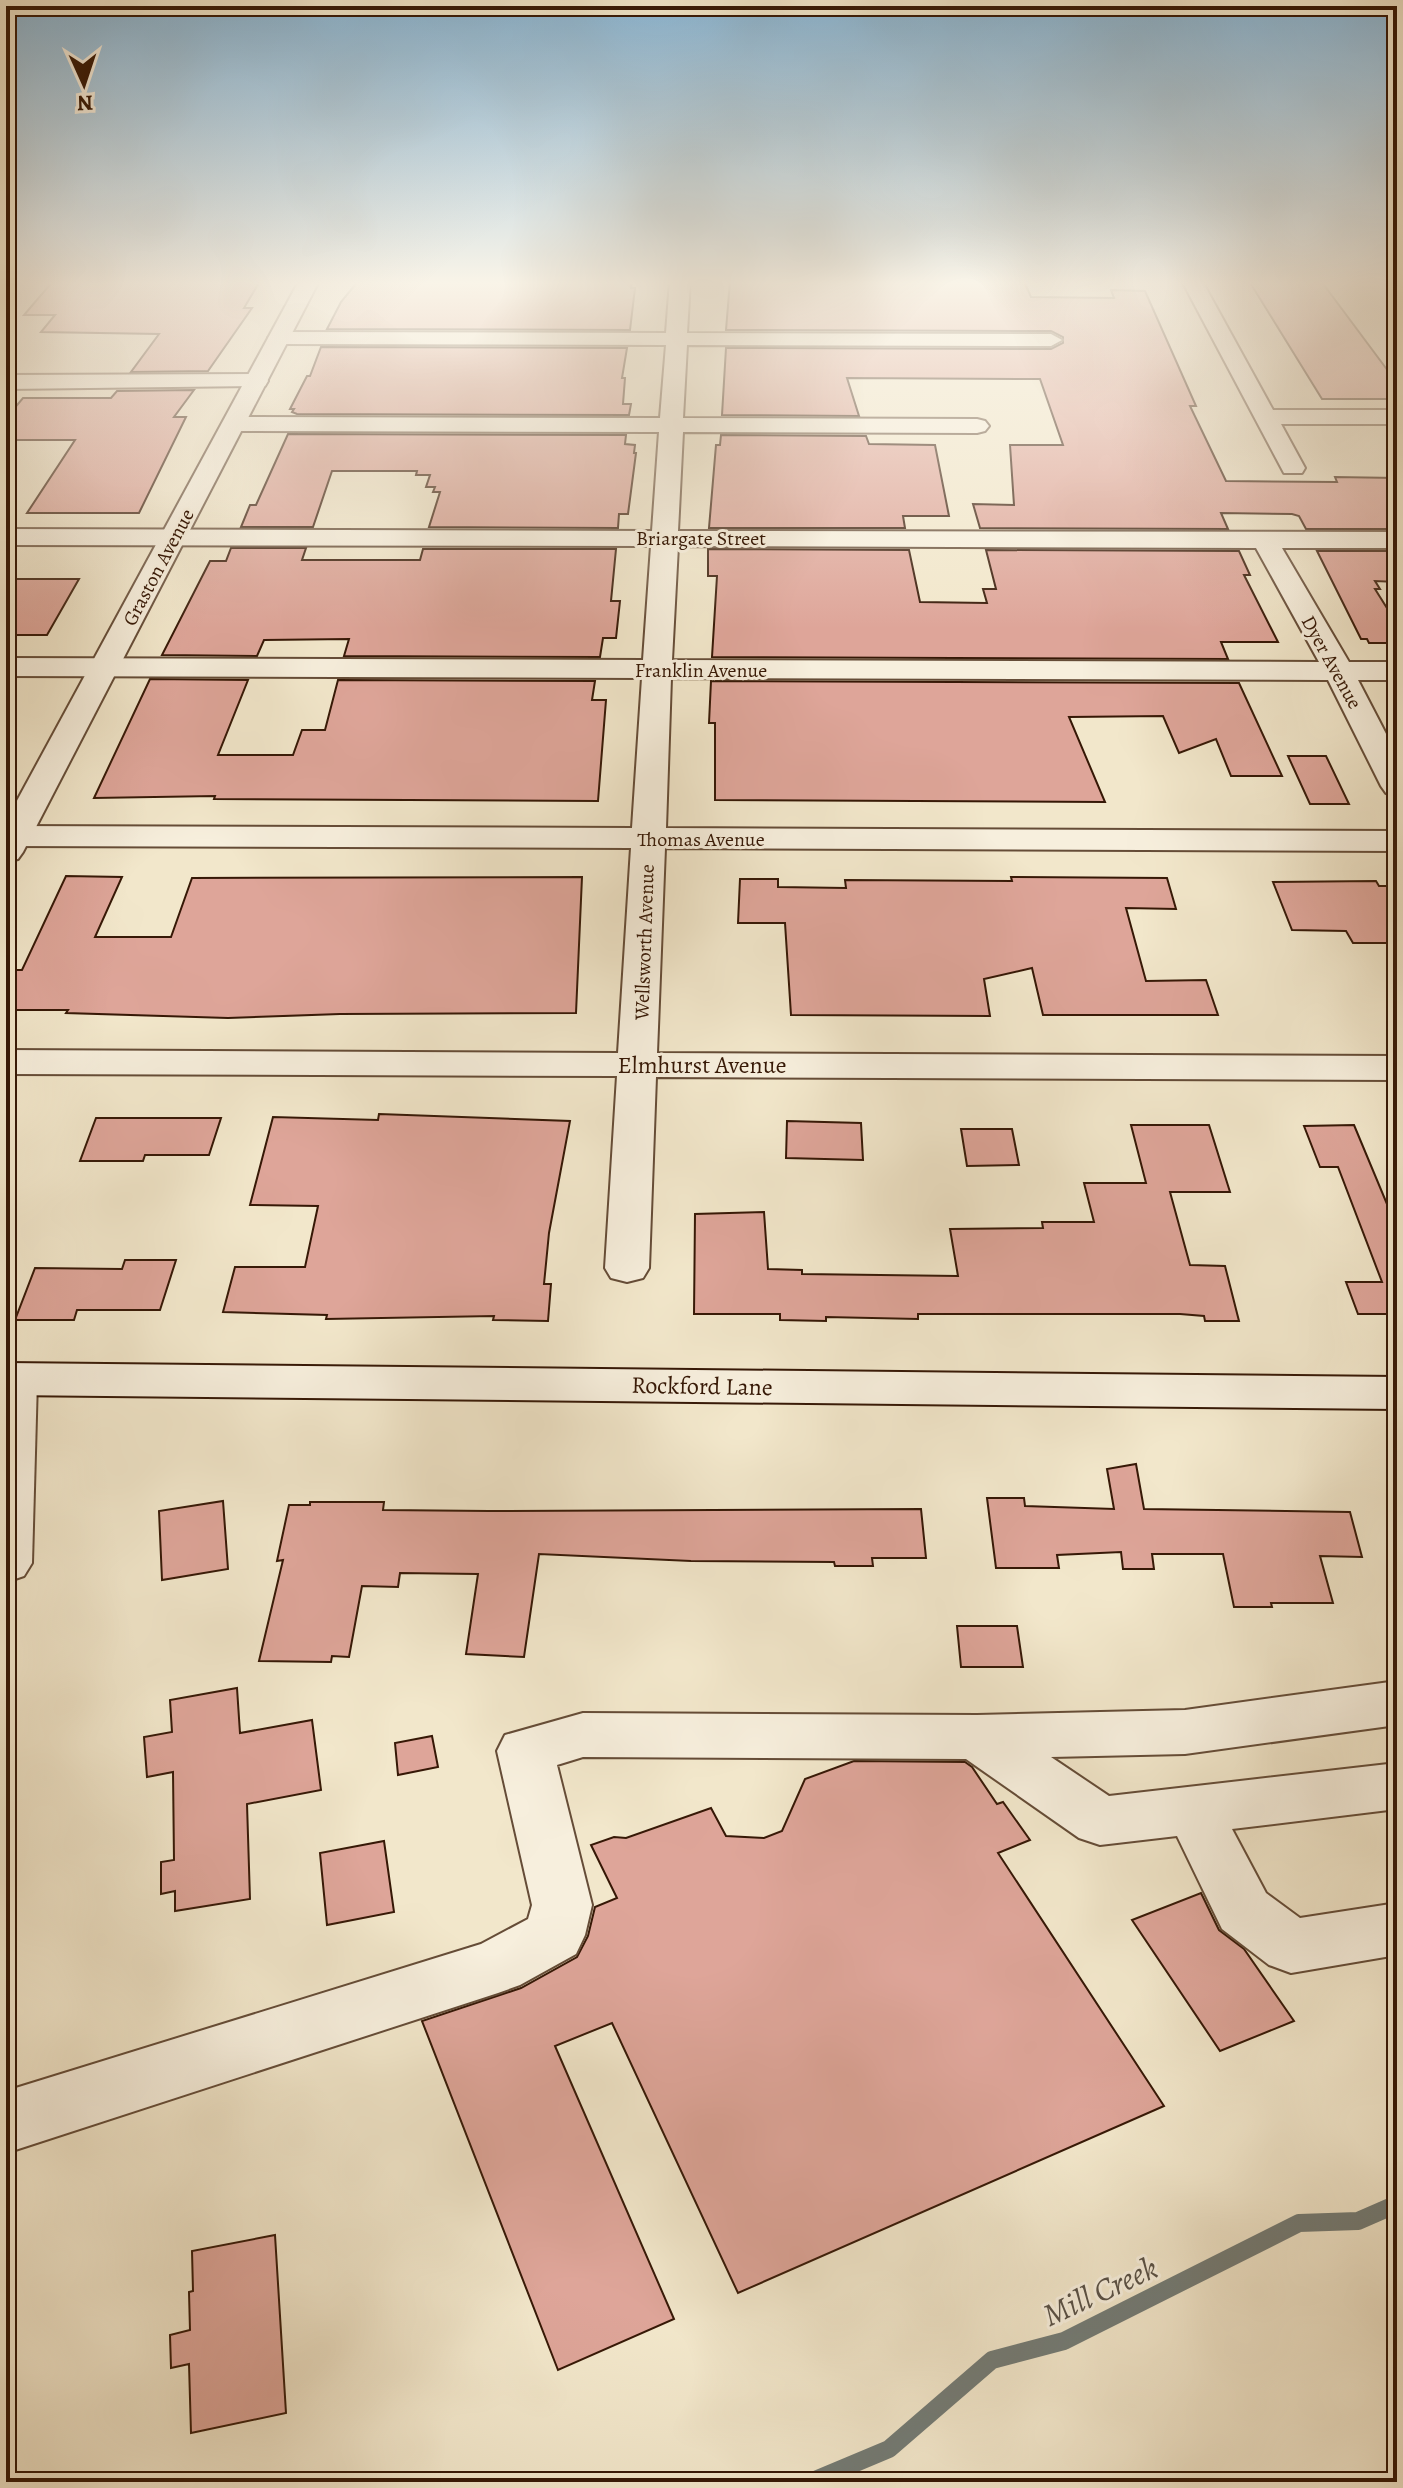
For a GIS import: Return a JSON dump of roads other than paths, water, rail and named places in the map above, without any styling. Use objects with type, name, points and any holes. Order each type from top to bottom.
[{"type":"street","name":"Graston Avenue","points":[[9,841],[248,397]]},
{"type":"street","name":"Wellsworth Avenue","points":[[627,1268],[673,397]]},
{"type":"street","points":[[1253,397],[1293,468]]},
{"type":"street","points":[[1264,417],[1397,417]]},
{"type":"street","points":[[234,424],[977,426]]},
{"type":"street","name":"Briargate Street","points":[[6,537],[1397,540]]},
{"type":"street","name":"Dyer Avenue","points":[[1264,539],[1339,671],[1397,786]]},
{"type":"street","name":"Franklin Avenue","points":[[6,667],[1397,671]]},
{"type":"street","name":"Thomas Avenue","points":[[9,841],[1397,841]]},
{"type":"street","name":"Elmhurst Avenue","points":[[6,1062],[1397,1068]]},
{"type":"street","points":[[6,1563],[9,1380]]},
{"type":"street","name":"Rockford Lane","points":[[9,1380],[1397,1393]]},
{"type":"street","points":[[6,2122],[498,1966],[554,1935],[562,1905],[525,1751],[583,1735],[977,1737],[1185,1732],[1397,1703]]},
{"type":"street","points":[[977,1737],[1100,1821],[1397,1786]]},
{"type":"street","points":[[1193,1810],[1244,1911],[1291,1946],[1397,1929]]},
{"type":"waterway","name":"Mill Creek","points":[[799,2482],[815,2480],[889,2449],[992,2360],[1064,2341],[1299,2223],[1358,2221],[1397,2204]]}]
